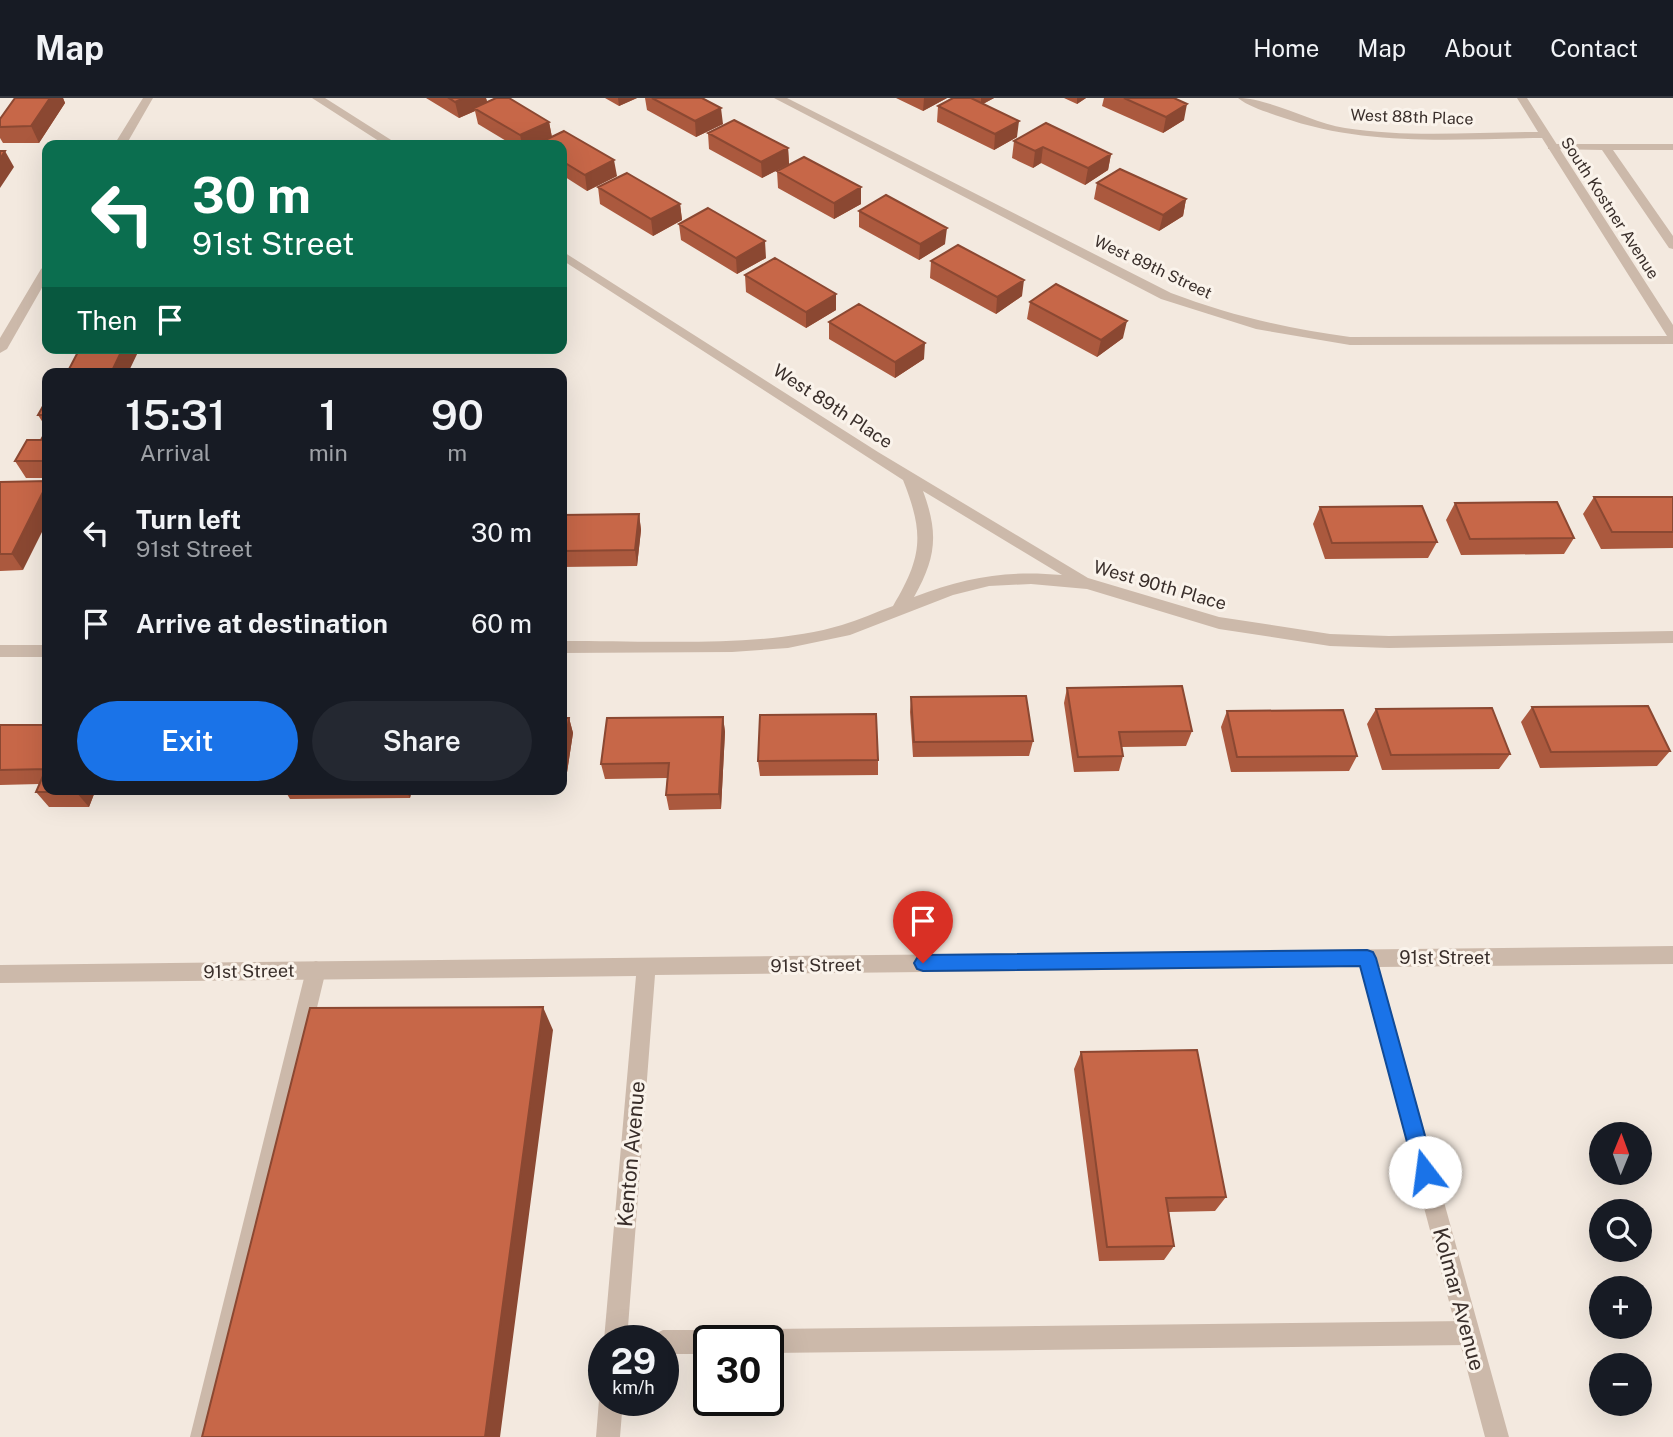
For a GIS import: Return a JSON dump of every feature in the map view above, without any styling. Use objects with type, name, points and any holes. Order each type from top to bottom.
[{"type":"street","points":[[123,140],[148,98]]},
{"type":"street","points":[[317,98],[385,140]]},
{"type":"street","name":"West 89th Street","points":[[779,98],[1166,296],[1254,326],[1308,337],[1362,342],[1673,338]]},
{"type":"street","name":"West 88th Place","points":[[1243,98],[1284,116],[1346,131],[1395,135],[1545,135]]},
{"type":"street","name":"South Kostner Avenue","points":[[1522,98],[1673,338]]},
{"type":"street","points":[[1552,147],[1673,147]]},
{"type":"street","points":[[1605,147],[1673,245]]},
{"type":"street","name":"West 89th Place","points":[[567,261],[909,478],[1087,583]]},
{"type":"street","points":[[0,349],[42,277]]},
{"type":"street","points":[[897,612],[928,553],[925,515],[909,478]]},
{"type":"street","name":"West 90th Place","points":[[567,647],[732,646],[788,642],[844,631],[949,590],[989,580],[1031,578],[1087,583],[1219,623],[1330,640],[1389,642],[1673,637]]},
{"type":"street","points":[[0,651],[42,651]]},
{"type":"street","name":"91st Street","points":[[0,974],[1673,955]]},
{"type":"street","name":"Kolmar Avenue","points":[[1367,958],[1497,1437]]},
{"type":"street","name":"Kenton Avenue","points":[[617,1325],[646,967]]},
{"type":"street","points":[[202,1437],[316,970]]},
{"type":"street","points":[[784,1341],[1468,1333]]},
{"type":"street","points":[[608,1437],[610,1416]]},
{"type":"building","points":[[15,98],[50,98],[31,126],[0,127],[0,119]]},
{"type":"building","points":[[496,98],[509,98],[549,122],[520,135],[474,108]]},
{"type":"building","points":[[652,98],[702,98],[721,108],[695,121]]},
{"type":"building","points":[[953,98],[971,98],[1019,121],[995,134],[938,106]]},
{"type":"building","points":[[1124,98],[1174,98],[1187,104],[1166,117]]},
{"type":"building","points":[[734,120],[788,148],[761,162],[708,133]]},
{"type":"building","points":[[1046,123],[1111,154],[1088,168],[1043,147],[1035,151],[1014,141]]},
{"type":"building","points":[[564,131],[614,160],[585,175],[567,164],[567,140],[545,140]]},
{"type":"building","points":[[804,157],[861,187],[834,203],[777,171]]},
{"type":"building","points":[[1120,169],[1186,199],[1163,215],[1097,183]]},
{"type":"building","points":[[627,173],[680,204],[651,219],[598,187]]},
{"type":"building","points":[[886,195],[947,228],[920,244],[859,211]]},
{"type":"building","points":[[708,208],[765,241],[736,258],[679,224]]},
{"type":"building","points":[[958,245],[1024,280],[997,297],[931,261]]},
{"type":"building","points":[[775,258],[836,294],[806,312],[745,275]]},
{"type":"building","points":[[1056,284],[1127,321],[1101,340],[1030,302]]},
{"type":"building","points":[[859,304],[925,343],[895,362],[829,322]]},
{"type":"building","points":[[77,354],[120,354],[113,368],[70,368]]},
{"type":"building","points":[[27,440],[41,440],[42,461],[15,461]]},
{"type":"building","points":[[42,481],[42,494],[12,554],[0,554],[0,482]]},
{"type":"building","points":[[1594,497],[1673,497],[1673,532],[1612,532]]},
{"type":"building","points":[[1557,502],[1574,538],[1470,539],[1455,503]]},
{"type":"building","points":[[1422,506],[1437,542],[1332,543],[1320,507]]},
{"type":"building","points":[[639,514],[635,550],[567,551],[567,515]]},
{"type":"building","points":[[1182,686],[1192,731],[1119,732],[1123,756],[1078,757],[1067,688]]},
{"type":"building","points":[[1026,696],[1033,741],[914,742],[911,697]]},
{"type":"building","points":[[1648,706],[1670,751],[1551,752],[1532,707]]},
{"type":"building","points":[[1492,708],[1510,754],[1391,755],[1376,709]]},
{"type":"building","points":[[1343,710],[1357,756],[1237,757],[1227,711]]},
{"type":"building","points":[[876,714],[878,760],[758,761],[760,715]]},
{"type":"building","points":[[723,717],[719,794],[666,795],[669,763],[601,764],[607,718]]},
{"type":"building","points":[[0,725],[42,725],[42,769],[0,770]]},
{"type":"building","points":[[42,778],[42,792],[36,792]]},
{"type":"building","points":[[543,1007],[485,1437],[202,1437],[310,1008]]},
{"type":"building","points":[[1197,1050],[1226,1197],[1166,1198],[1174,1246],[1107,1247],[1081,1052]]},
{"type":"route","points":[[923,963],[1367,958],[1425,1172]]}]
